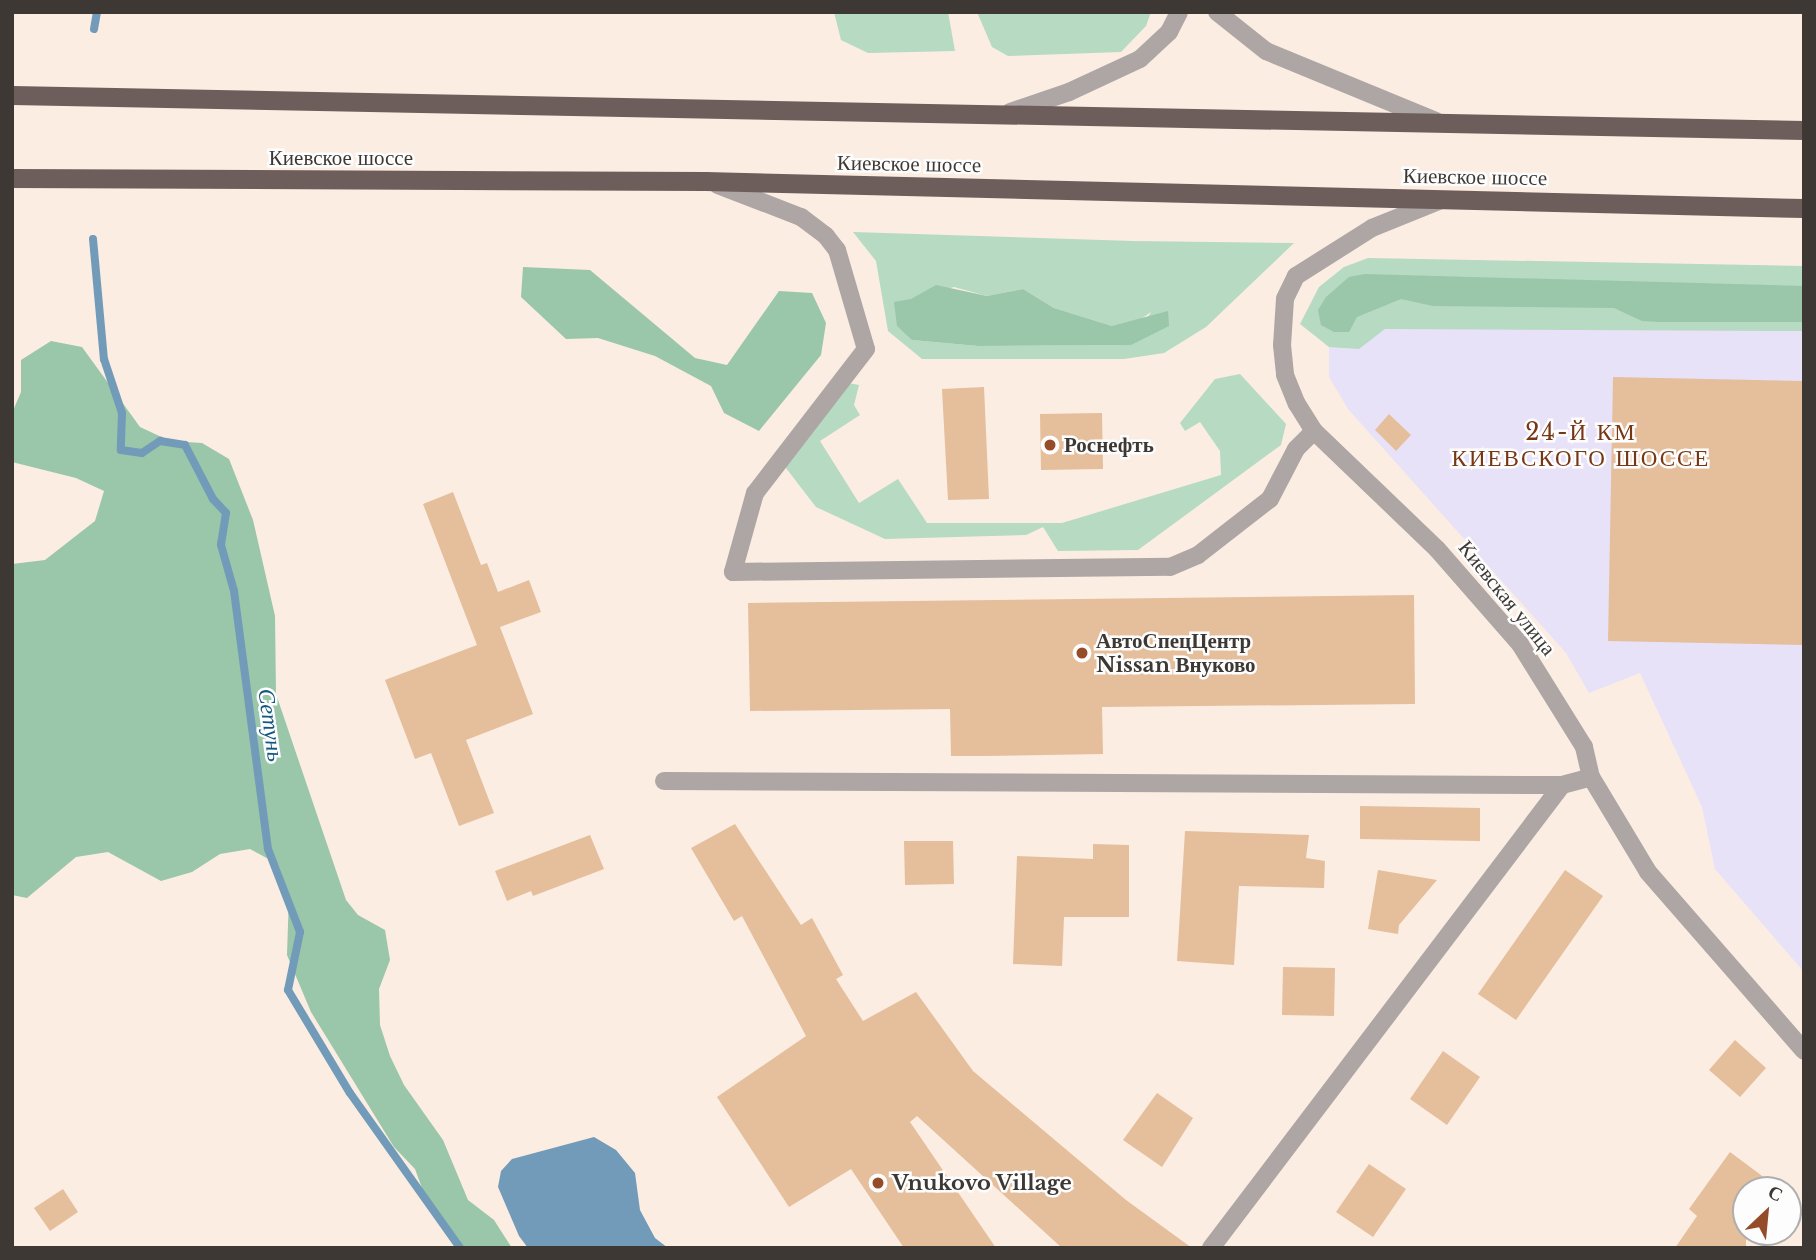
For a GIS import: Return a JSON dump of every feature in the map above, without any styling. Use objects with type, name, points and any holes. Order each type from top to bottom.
[{"type":"highway","points":[[12,94],[1804,130]]},
{"type":"highway","name":"Киевское шоссе","points":[[12,178],[165,181],[705,181],[1804,208]]},
{"type":"street","points":[[1004,114],[1069,92],[1140,59],[1169,32],[1179,12]]},
{"type":"street","points":[[1217,12],[1266,51],[1439,123]]},
{"type":"street","points":[[705,181],[801,217],[826,236],[837,250],[866,349],[755,493],[733,572],[1170,567],[1198,555],[1270,499],[1296,449],[1314,431]]},
{"type":"street","name":"Киевская улица","points":[[1442,200],[1372,228],[1296,276],[1282,318],[1284,365],[1297,404],[1314,431],[1437,549],[1520,644],[1584,747],[1591,777],[1648,872],[1804,1051]]},
{"type":"street","points":[[664,782],[1562,785],[1591,777]]},
{"type":"street","points":[[1211,1248],[1562,785]]},
{"type":"shaded area","points":[[1329,324],[1804,328],[1804,972],[1715,869],[1702,807],[1640,673],[1589,693],[1566,653],[1348,409],[1329,377]]},
{"type":"green space","points":[[834,12],[948,12],[955,51],[868,53],[841,40]]},
{"type":"green space","points":[[977,12],[1151,12],[1146,26],[1121,52],[1008,56],[992,47]]},
{"type":"green space","points":[[853,232],[1294,243],[1206,327],[1164,353],[1124,359],[922,359],[888,331],[876,261]],"holes":[[[954,287],[987,296],[1023,289],[1054,308],[1112,326],[1134,324],[1151,312],[1131,345],[978,346],[912,340],[911,299]]]},
{"type":"green space","points":[[1368,258],[1804,266],[1804,331],[1385,329],[1359,349],[1329,347],[1300,324],[1319,287],[1344,267]]},
{"type":"green space","points":[[523,267],[590,270],[695,358],[727,365],[779,291],[812,293],[826,323],[821,355],[759,431],[724,413],[711,386],[655,356],[598,338],[566,339],[521,297]]},
{"type":"green space","points":[[1365,274],[1804,286],[1804,322],[1658,322],[1642,321],[1614,308],[1433,306],[1401,299],[1357,317],[1349,332],[1334,332],[1321,325],[1318,310],[1326,297],[1349,277]]},
{"type":"green space","points":[[936,285],[987,296],[1023,289],[1054,308],[1112,326],[1168,311],[1169,326],[1131,345],[978,346],[912,340],[897,326],[894,302],[911,299]]},
{"type":"green space","points":[[51,341],[82,347],[140,427],[170,441],[202,443],[229,459],[253,520],[275,616],[276,694],[346,900],[358,915],[385,930],[390,960],[379,989],[380,1025],[390,1056],[404,1085],[443,1140],[468,1200],[494,1220],[512,1248],[460,1248],[430,1210],[415,1169],[394,1147],[311,1012],[287,955],[289,894],[278,864],[250,849],[220,854],[192,872],[161,881],[108,852],[76,857],[27,898],[12,895],[12,564],[45,560],[95,521],[104,491],[76,478],[12,462],[12,413],[21,392],[21,360]]},
{"type":"green space","points":[[1240,374],[1286,424],[1281,445],[1138,550],[1058,551],[1043,527],[1026,535],[885,539],[816,507],[779,459],[848,383],[859,385],[854,405],[860,415],[820,441],[859,503],[898,479],[927,523],[1062,523],[1221,475],[1220,451],[1200,422],[1185,431],[1180,423],[1215,379]]},
{"type":"water","points":[[594,1137],[616,1150],[635,1173],[640,1210],[655,1238],[668,1248],[528,1248],[519,1236],[498,1187],[501,1171],[512,1159]]},
{"type":"building","points":[[1613,377],[1804,381],[1804,645],[1608,641]]},
{"type":"building","points":[[984,387],[989,499],[948,500],[942,389]]},
{"type":"building","points":[[1102,413],[1103,469],[1041,470],[1040,414]]},
{"type":"building","points":[[1389,414],[1411,435],[1396,451],[1375,430]]},
{"type":"building","points":[[453,492],[481,565],[487,563],[498,592],[529,580],[541,612],[500,627],[533,714],[466,740],[494,813],[459,826],[431,753],[415,759],[385,680],[477,645],[423,504]]},
{"type":"building","name":"АвтоСпецЦентр Nissan Внуково","points":[[1414,595],[1415,704],[1102,707],[1103,754],[984,756],[951,756],[950,709],[750,711],[748,603]]},
{"type":"building","points":[[1360,806],[1480,808],[1480,841],[1360,839]]},
{"type":"building","points":[[735,824],[801,925],[812,918],[843,975],[836,979],[863,1021],[916,992],[973,1071],[1126,1200],[1192,1248],[1062,1248],[917,1116],[910,1122],[996,1248],[904,1248],[851,1169],[789,1207],[717,1097],[806,1036],[742,916],[734,921],[691,848]]},
{"type":"building","points":[[1185,831],[1309,835],[1306,858],[1325,861],[1324,888],[1239,886],[1234,965],[1177,961]]},
{"type":"building","points":[[590,835],[604,869],[533,896],[531,891],[507,901],[495,871]]},
{"type":"building","points":[[904,841],[953,841],[954,884],[905,885]]},
{"type":"building","points":[[1093,844],[1129,845],[1129,917],[1064,917],[1062,966],[1013,964],[1017,856],[1093,859]]},
{"type":"building","points":[[1378,870],[1437,880],[1399,925],[1398,934],[1368,929]]},
{"type":"building","points":[[1565,870],[1603,896],[1516,1020],[1478,994]]},
{"type":"building","points":[[1283,967],[1335,968],[1334,1016],[1282,1015]]},
{"type":"building","points":[[1735,1040],[1766,1068],[1740,1097],[1709,1070]]},
{"type":"building","points":[[1443,1051],[1480,1077],[1447,1125],[1410,1099]]},
{"type":"building","points":[[1157,1093],[1193,1118],[1162,1167],[1123,1140]]},
{"type":"building","points":[[1730,1152],[1762,1176],[1732,1176],[1732,1246],[1746,1248],[1675,1248],[1697,1216],[1689,1209]]},
{"type":"building","points":[[1369,1164],[1406,1189],[1373,1237],[1336,1212]]},
{"type":"building","points":[[63,1189],[78,1212],[50,1231],[34,1208]]},
{"type":"waterway","name":"Сетунь","points":[[94,29],[97,12]]},
{"type":"waterway","name":"Сетунь","points":[[93,239],[104,359],[122,413],[121,450],[142,453],[160,441],[185,445],[213,499],[226,513],[221,545],[234,591],[268,849],[300,932],[288,990],[350,1093],[460,1248]]},
{"type":"place","name":"Роснефть","points":[[1050,445]]},
{"type":"place","name":"АвтоСпецЦентр Nissan Внуково","points":[[1082,653]]},
{"type":"place","name":"Vnukovo Village","points":[[878,1183]]},
{"type":"district","name":"24-Й КМ КИЕВСКОГО ШОССЕ","points":[[1581,445]]}]
